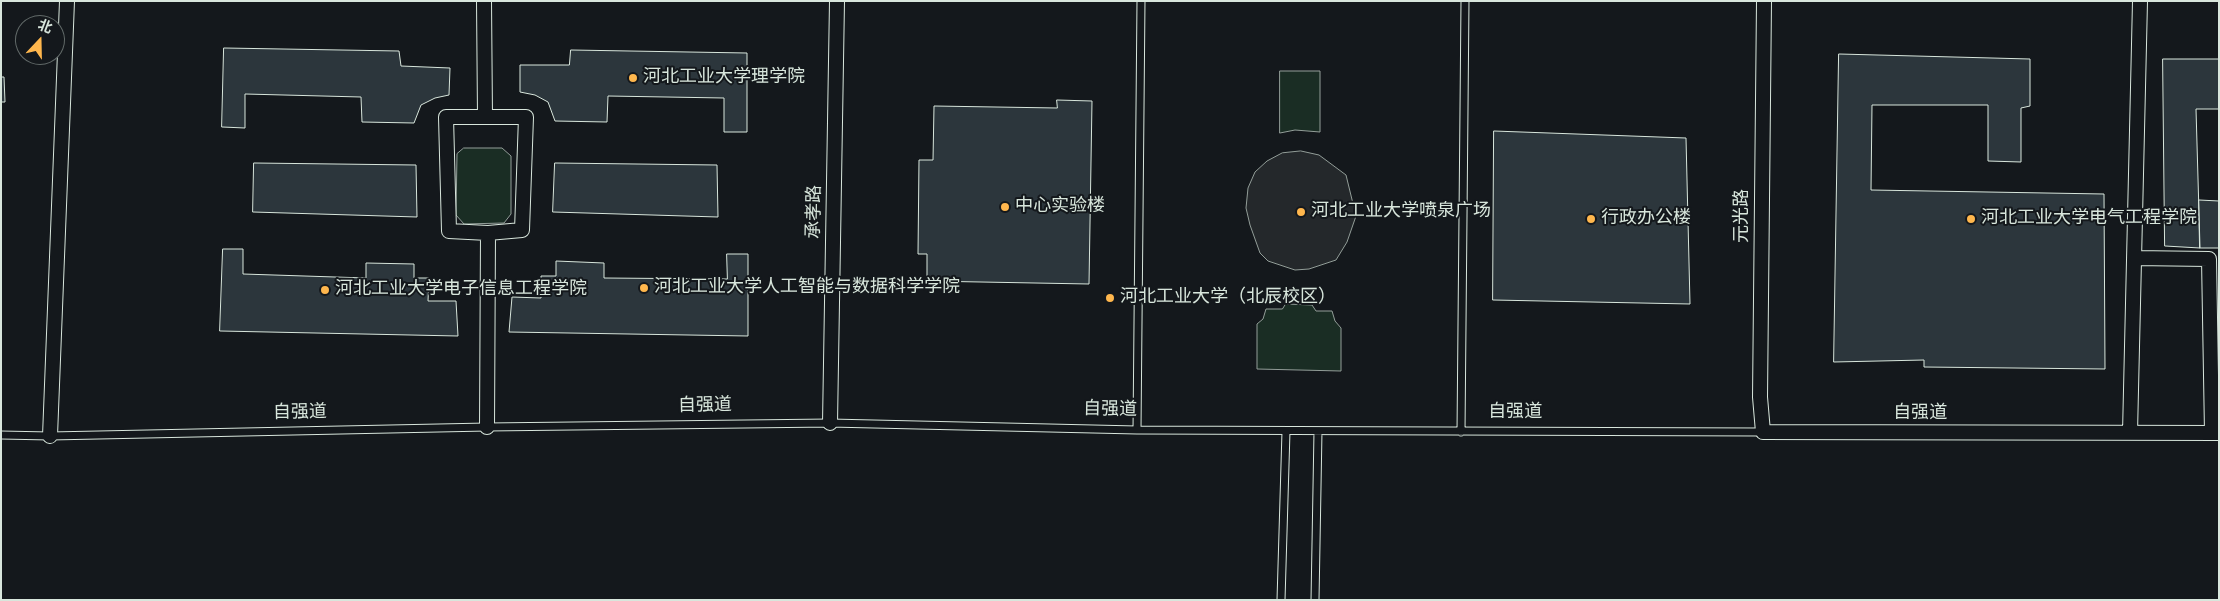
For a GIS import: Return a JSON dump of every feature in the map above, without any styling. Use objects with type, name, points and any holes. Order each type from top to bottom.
[{"type":"street","points":[[50,436],[66,1]]},
{"type":"street","points":[[484,1],[485,116]]},
{"type":"street","name":"承孝路","points":[[830,423],[837,1]]},
{"type":"street","name":"元光路","points":[[1763,432],[1760,397],[1764,1]]},
{"type":"street","points":[[2130,433],[2140,1]]},
{"type":"street","points":[[485,116],[526,117],[522,230],[488,233],[449,231],[446,117],[485,116]]},
{"type":"street","points":[[486,427],[488,233]]},
{"type":"street","points":[[2134,258],[2209,259],[2215,433]]},
{"type":"street","name":"自强道","points":[[1763,432],[2215,433]]},
{"type":"lane","points":[[1137,430],[1141,1]]},
{"type":"lane","points":[[1461,432],[1465,1]]},
{"type":"lane","name":"自强道","points":[[1,435],[50,436],[486,427],[830,423],[1137,430],[1763,432]]},
{"type":"lane","points":[[1281,600],[1286,431]]},
{"type":"lane","points":[[1315,600],[1318,431]]},
{"type":"green space","points":[[1280,71],[1320,71],[1320,132],[1295,130],[1280,133]]},
{"type":"green space","points":[[464,148],[502,148],[511,156],[511,214],[504,223],[464,224],[456,215],[457,154]]},
{"type":"green space","points":[[1286,304],[1312,305],[1316,311],[1332,311],[1335,321],[1341,328],[1341,371],[1257,369],[1257,324],[1263,319],[1266,309],[1282,309]]},
{"type":"shaded area","name":"河北工业大学喷泉广场","points":[[1301,151],[1319,155],[1346,175],[1356,216],[1347,242],[1336,260],[1309,269],[1295,270],[1268,261],[1260,253],[1246,208],[1248,188],[1255,172],[1267,161],[1282,153]]},
{"type":"building","points":[[224,48],[399,51],[401,66],[450,68],[449,95],[435,98],[421,105],[414,123],[362,122],[361,97],[245,94],[245,128],[222,127]]},
{"type":"building","name":"河北工业大学理学院","points":[[571,50],[747,53],[747,132],[724,132],[724,98],[608,96],[607,122],[555,121],[548,102],[535,95],[520,92],[520,65],[569,65]]},
{"type":"building","name":"河北工业大学电气工程学院","points":[[1839,54],[2030,59],[2030,106],[2021,108],[2021,162],[1988,161],[1988,105],[1872,105],[1871,190],[2104,194],[2105,369],[1924,367],[1924,360],[1834,362]]},
{"type":"building","points":[[2163,59],[2219,59],[2219,109],[2196,109],[2200,248],[2165,246]]},
{"type":"building","points":[[1,77],[4,77],[5,102],[1,102]]},
{"type":"building","name":"中心实验楼","points":[[1057,100],[1092,101],[1089,284],[927,281],[927,254],[918,254],[919,160],[933,160],[934,106],[1057,108]]},
{"type":"building","name":"行政办公楼","points":[[1494,131],[1686,138],[1690,304],[1493,300]]},
{"type":"building","points":[[254,163],[416,165],[417,217],[253,212]]},
{"type":"building","points":[[555,163],[717,165],[718,217],[553,212]]},
{"type":"building","points":[[2199,200],[2219,201],[2219,248],[2200,248]]},
{"type":"building","name":"河北工业大学电子信息工程学院","points":[[223,249],[243,249],[243,274],[366,278],[366,263],[414,264],[414,278],[429,278],[428,301],[456,301],[458,336],[220,331]]},
{"type":"building","name":"河北工业大学人工智能与数据科学学院","points":[[727,254],[748,254],[748,336],[509,332],[512,297],[541,298],[541,276],[556,276],[556,261],[604,263],[604,278],[727,279]]},
{"type":"place","name":"河北工业大学理学院","points":[[633,78]]},
{"type":"place","name":"中心实验楼","points":[[1005,207]]},
{"type":"place","name":"河北工业大学喷泉广场","points":[[1301,212]]},
{"type":"place","name":"行政办公楼","points":[[1591,219]]},
{"type":"place","name":"河北工业大学电气工程学院","points":[[1971,219]]},
{"type":"place","name":"河北工业大学人工智能与数据科学学院","points":[[644,288]]},
{"type":"place","name":"河北工业大学电子信息工程学院","points":[[325,290]]},
{"type":"place","name":"河北工业大学（北辰校区）","points":[[1110,298]]}]
